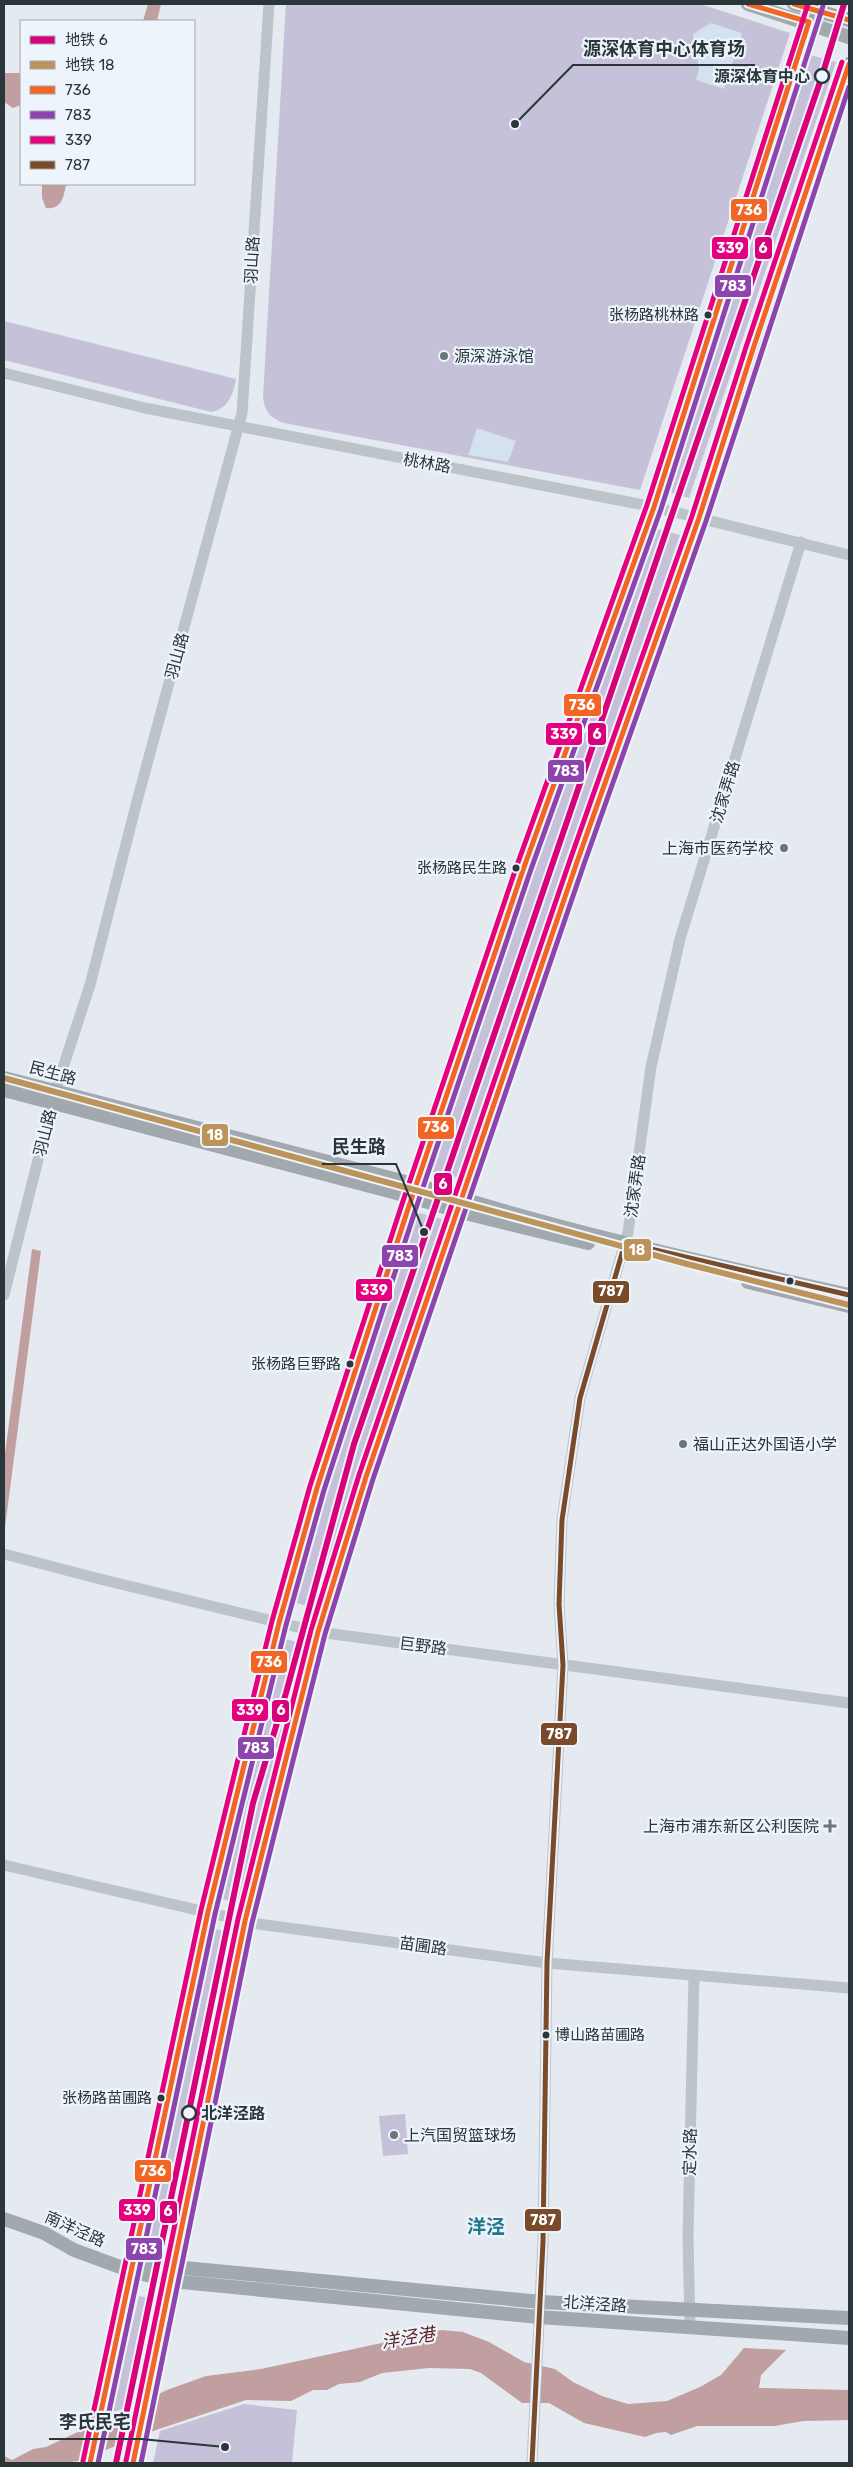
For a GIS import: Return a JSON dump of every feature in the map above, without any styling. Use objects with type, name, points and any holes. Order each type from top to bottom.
[{"type":"main road","points":[[748,4],[813,12],[849,20]]},
{"type":"main road","points":[[794,4],[813,12],[849,37]]},
{"type":"main road","points":[[91,2461],[208,1912],[279,1623],[316,1488],[523,870],[654,507],[813,12]]},
{"type":"main road","points":[[133,2463],[245,1921],[318,1632],[366,1477],[577,862],[699,518],[752,349],[849,64]]},
{"type":"main road","name":"民生路","points":[[4,1078],[54,1098]]},
{"type":"main road","name":"民生路","points":[[4,1090],[54,1098],[849,1306]]},
{"type":"main road","name":"民生路","points":[[624,1247],[849,1295]]},
{"type":"main road","name":"南洋泾路","points":[[4,2219],[44,2233],[74,2250],[131,2271]]},
{"type":"main road","name":"北洋泾路","points":[[131,2271],[541,2302],[690,2308],[849,2318]]},
{"type":"main road","name":"北洋泾路","points":[[172,2274],[539,2318],[849,2338]]},
{"type":"street","name":"羽山路","points":[[4,1295],[54,1098],[90,986],[136,805],[239,426],[244,400],[269,4]]},
{"type":"street","name":"桃林路","points":[[4,373],[145,408],[654,507],[849,555]]},
{"type":"street","name":"沈家弄路","points":[[532,2463],[541,2302],[547,1963],[563,1665],[559,1604],[562,1520],[580,1398],[624,1247],[651,1067],[680,939],[801,542]]},
{"type":"street","name":"巨野路","points":[[5,1554],[318,1632],[849,1703]]},
{"type":"street","name":"苗圃路","points":[[4,1865],[245,1921],[547,1963],[849,1988]]},
{"type":"street","name":"定水路","points":[[690,2328],[688,2236],[694,1976]]},
{"type":"shaded area","name":"源深体育中心","points":[[286,4],[700,4],[790,33],[640,490],[284,423],[275,419],[266,410],[263,396]]},
{"type":"shaded area","points":[[711,23],[742,33],[724,89],[696,80],[699,69],[693,34]]},
{"type":"shaded area","points":[[807,54],[836,62],[689,498],[659,489]]},
{"type":"shaded area","points":[[4,321],[236,379],[233,390],[229,400],[222,408],[211,412],[4,360]]},
{"type":"shaded area","points":[[477,428],[516,441],[508,462],[468,455]]},
{"type":"shaded area","points":[[651,527],[680,535],[461,1178],[428,1171]]},
{"type":"shaded area","points":[[416,1212],[442,1219],[316,1609],[290,1601]]},
{"type":"shaded area","points":[[280,1638],[307,1644],[240,1904],[212,1896]]},
{"type":"shaded area","points":[[209,1928],[237,1933],[169,2256],[145,2251]]},
{"type":"shaded area","name":"上汽国贸篮球场","points":[[405,2114],[408,2154],[383,2156],[379,2116]]},
{"type":"shaded area","points":[[139,2296],[158,2300],[138,2405],[112,2412]]},
{"type":"shaded area","points":[[244,2404],[297,2410],[292,2463],[153,2463],[160,2431]]},
{"type":"water","points":[[148,4],[161,4],[157,20],[143,20]]},
{"type":"water","points":[[4,73],[20,73],[20,105],[13,108],[4,102]]},
{"type":"water","points":[[42,185],[66,185],[63,197],[56,207],[46,208],[42,198]]},
{"type":"water","points":[[32,1249],[41,1251],[4,1535],[4,1461]]},
{"type":"water","name":"洋泾港","points":[[442,2330],[463,2332],[489,2342],[524,2362],[555,2369],[573,2382],[602,2396],[628,2404],[667,2401],[700,2387],[721,2375],[744,2348],[786,2350],[761,2375],[759,2388],[849,2390],[849,2420],[803,2421],[775,2426],[697,2426],[671,2435],[666,2432],[645,2437],[584,2423],[549,2403],[522,2403],[481,2373],[470,2369],[429,2368],[382,2373],[360,2382],[339,2384],[327,2390],[313,2390],[291,2401],[246,2400],[156,2430],[78,2461],[65,2463],[4,2463],[4,2456],[12,2460],[33,2449],[46,2447],[167,2390],[206,2376],[261,2369]]},
{"type":"metro line","name":"6","points":[[116,2463],[253,1803],[286,1693],[354,1444],[822,76],[844,4]]},
{"type":"metro line","name":"18","points":[[4,1078],[687,1264],[849,1305]]},
{"type":"transit line","name":"736","points":[[90,2463],[208,1912],[279,1623],[317,1488],[408,1209],[523,870],[654,507],[809,22],[748,4]]},
{"type":"transit line","name":"736","points":[[794,4],[849,20]]},
{"type":"transit line","name":"339","points":[[83,2461],[201,1910],[272,1621],[310,1486],[401,1207],[516,868],[647,505],[808,4]]},
{"type":"transit line","name":"783","points":[[98,2463],[215,1914],[286,1625],[324,1490],[415,1211],[530,872],[661,509],[823,6]]},
{"type":"transit line","name":"339","points":[[126,2461],[238,1919],[311,1630],[359,1475],[570,860],[692,516],[746,347],[842,62]]},
{"type":"transit line","name":"736","points":[[133,2463],[245,1921],[318,1632],[366,1477],[577,862],[699,518],[753,349],[849,64]]},
{"type":"transit line","name":"783","points":[[141,2463],[252,1923],[325,1634],[373,1479],[584,864],[706,521],[849,87]]},
{"type":"transit line","name":"787","points":[[532,2463],[543,2242],[547,1963],[563,1665],[559,1604],[562,1520],[580,1398],[625,1243],[849,1295]]},
{"type":"place","name":"源深体育中心","points":[[822,76]]},
{"type":"place","name":"源深体育中心体育场","points":[[515,124]]},
{"type":"place","name":"张杨路桃林路","points":[[708,315]]},
{"type":"place","name":"源深游泳馆","points":[[444,356]]},
{"type":"place","name":"上海市医药学校","points":[[784,848]]},
{"type":"place","name":"张杨路民生路","points":[[516,868]]},
{"type":"place","name":"民生路","points":[[424,1232]]},
{"type":"place","name":"张杨路巨野路","points":[[350,1364]]},
{"type":"place","name":"福山正达外国语小学","points":[[683,1444]]},
{"type":"place","name":"上海市浦东新区公利医院","points":[[830,1826]]},
{"type":"place","name":"博山路苗圃路","points":[[546,2035]]},
{"type":"place","name":"张杨路苗圃路","points":[[161,2098]]},
{"type":"place","name":"北洋泾路","points":[[189,2113]]},
{"type":"place","name":"上汽国贸篮球场","points":[[394,2135]]},
{"type":"place","name":"李氏民宅","points":[[225,2447]]},
{"type":"district","name":"洋泾","points":[[486,2226]]}]
